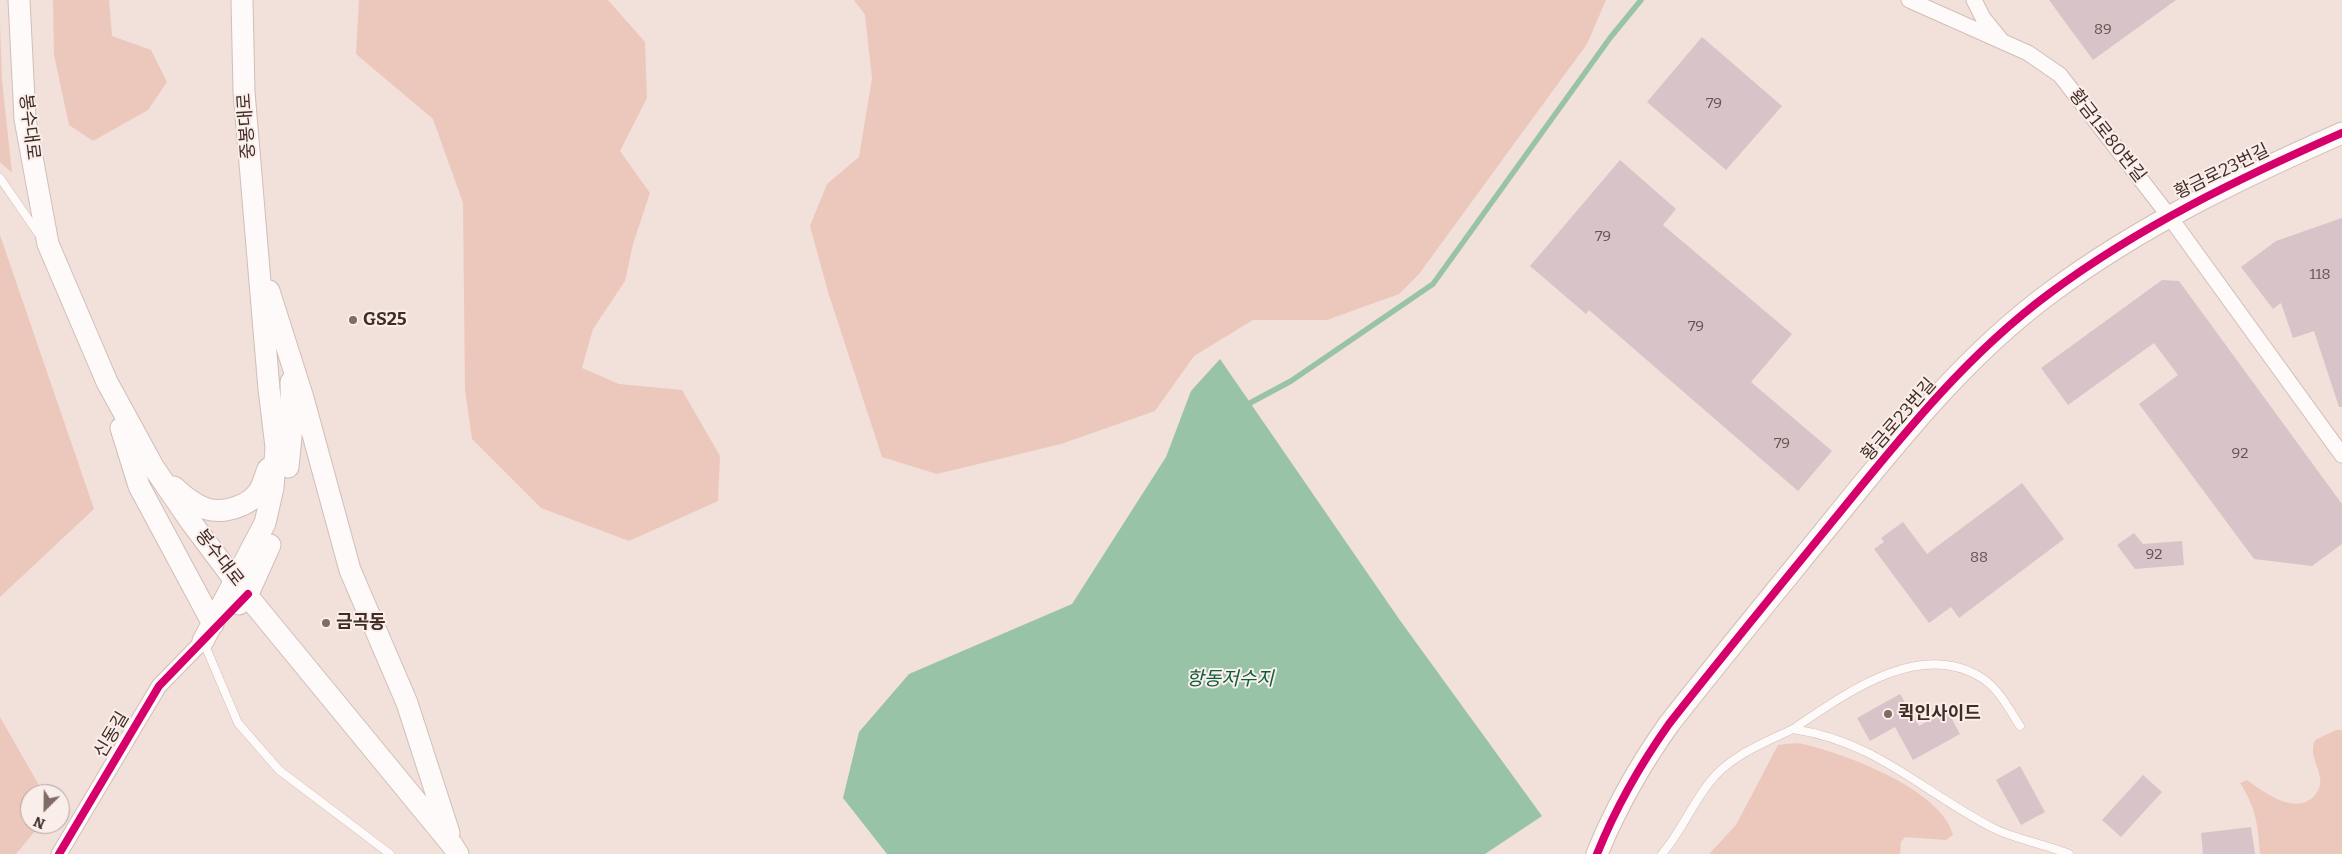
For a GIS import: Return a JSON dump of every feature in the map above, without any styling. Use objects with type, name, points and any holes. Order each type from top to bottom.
[{"type":"main road","name":"봉수대로","points":[[19,0],[25,119],[51,253],[107,382],[154,468],[242,588],[456,850]]},
{"type":"main road","name":"중봉대로","points":[[242,0],[244,92],[257,253]]},
{"type":"main road","name":"황금로23번길","points":[[1597,854],[1625,793],[1645,758],[1669,724],[1883,459],[1940,393],[1968,364],[2049,294],[2169,216],[2272,164],[2342,133]]},
{"type":"main road","points":[[257,253],[291,360],[350,570],[407,703],[456,850]]},
{"type":"main road","points":[[242,588],[265,523],[273,488],[276,447],[257,253]]},
{"type":"main road","points":[[107,382],[139,486],[208,633],[242,588],[271,543],[285,488],[292,427],[291,360]]},
{"type":"main road","points":[[154,468],[188,499],[208,510],[232,509],[248,503],[259,491],[276,447]]},
{"type":"street","points":[[1974,0],[1983,18],[2002,42]]},
{"type":"street","name":"황금1로80번길","points":[[1916,2],[2028,53],[2060,76],[2169,216],[2342,456]]},
{"type":"street","name":"신동길","points":[[59,854],[160,686],[208,633]]},
{"type":"lane","name":"봉수대로","points":[[0,178],[51,253]]},
{"type":"lane","points":[[208,633],[238,723],[279,770],[390,854]]},
{"type":"lane","points":[[1662,854],[1678,834],[1710,781],[1744,753],[1793,729],[1855,688],[1876,678],[1898,671],[1935,665],[1951,666],[1982,679],[1996,690],[2020,726]]},
{"type":"lane","points":[[1793,729],[1813,732],[1858,746],[1899,769],[1932,792],[1992,827],[2069,854]]},
{"type":"shaded area","points":[[53,0],[109,0],[112,36],[151,50],[167,82],[148,110],[93,141],[69,125],[54,55]]},
{"type":"shaded area","points":[[359,0],[608,0],[645,42],[647,98],[620,151],[650,193],[633,244],[625,281],[593,329],[582,368],[619,384],[682,390],[720,456],[718,501],[629,541],[541,508],[472,439],[465,390],[463,203],[433,119],[356,54]]},
{"type":"shaded area","points":[[854,0],[1606,0],[1587,44],[1419,274],[1399,294],[1327,320],[1253,320],[1194,356],[1155,411],[1061,444],[937,474],[882,457],[828,292],[810,226],[827,184],[859,157],[872,78],[865,15]]},
{"type":"shaded area","points":[[0,25],[2,80],[12,173],[0,162]]},
{"type":"shaded area","points":[[0,235],[94,509],[0,597]]},
{"type":"shaded area","points":[[0,717],[38,784],[20,784],[20,834],[33,834],[16,854],[0,854]]},
{"type":"shaded area","points":[[2336,730],[2342,730],[2342,854],[2260,854],[2253,809],[2240,783],[2247,780],[2270,796],[2289,803],[2307,802],[2316,794],[2320,783],[2313,754],[2315,740]]},
{"type":"shaded area","points":[[1797,743],[1816,747],[1862,763],[1910,788],[1930,802],[1945,818],[1953,835],[1946,840],[1905,837],[1901,842],[1900,854],[1709,854],[1736,825],[1778,745]]},
{"type":"water","name":"항동저수지","points":[[1220,359],[1399,619],[1542,816],[1485,854],[887,854],[843,798],[859,732],[909,674],[1072,604],[1166,457],[1191,391]]},
{"type":"building","points":[[2049,0],[2176,0],[2093,60]]},
{"type":"building","points":[[1702,37],[1782,106],[1726,170],[1647,102]]},
{"type":"building","points":[[1620,160],[1676,209],[1663,225],[1792,334],[1751,382],[1832,451],[1798,491],[1589,310],[1586,314],[1530,266]]},
{"type":"building","points":[[2342,218],[2342,407],[2339,407],[2314,331],[2293,338],[2281,303],[2273,309],[2241,267],[2276,241]]},
{"type":"building","points":[[2162,280],[2179,281],[2342,504],[2342,544],[2312,566],[2254,559],[2139,404],[2178,375],[2154,343],[2068,405],[2041,368]]},
{"type":"building","points":[[2022,483],[2064,539],[1959,618],[1951,607],[1929,623],[1874,549],[1884,542],[1881,538],[1903,522],[1927,554]]},
{"type":"building","points":[[2134,533],[2143,544],[2182,541],[2184,565],[2135,569],[2117,545]]},
{"type":"building","points":[[1900,694],[1919,726],[1947,710],[1960,734],[1913,760],[1895,727],[1870,741],[1857,718]]},
{"type":"building","points":[[2020,766],[2045,812],[2021,825],[1996,780]]},
{"type":"building","points":[[2143,775],[2162,792],[2121,837],[2102,820]]},
{"type":"building","points":[[2251,827],[2255,854],[2203,854],[2201,833]]},
{"type":"waterway","points":[[1250,403],[1291,381],[1433,284],[1610,38],[1641,0]]},
{"type":"cycle path","points":[[1597,854],[1629,787],[1669,724],[1910,427],[1990,343],[2050,293],[2119,246],[2229,186],[2342,133]]},
{"type":"cycle path","points":[[59,854],[159,686],[248,594]]},
{"type":"place","name":"GS25","points":[[353,320]]},
{"type":"place","name":"금곡동","points":[[326,623]]},
{"type":"place","name":"퀵인사이드","points":[[1888,714]]}]
